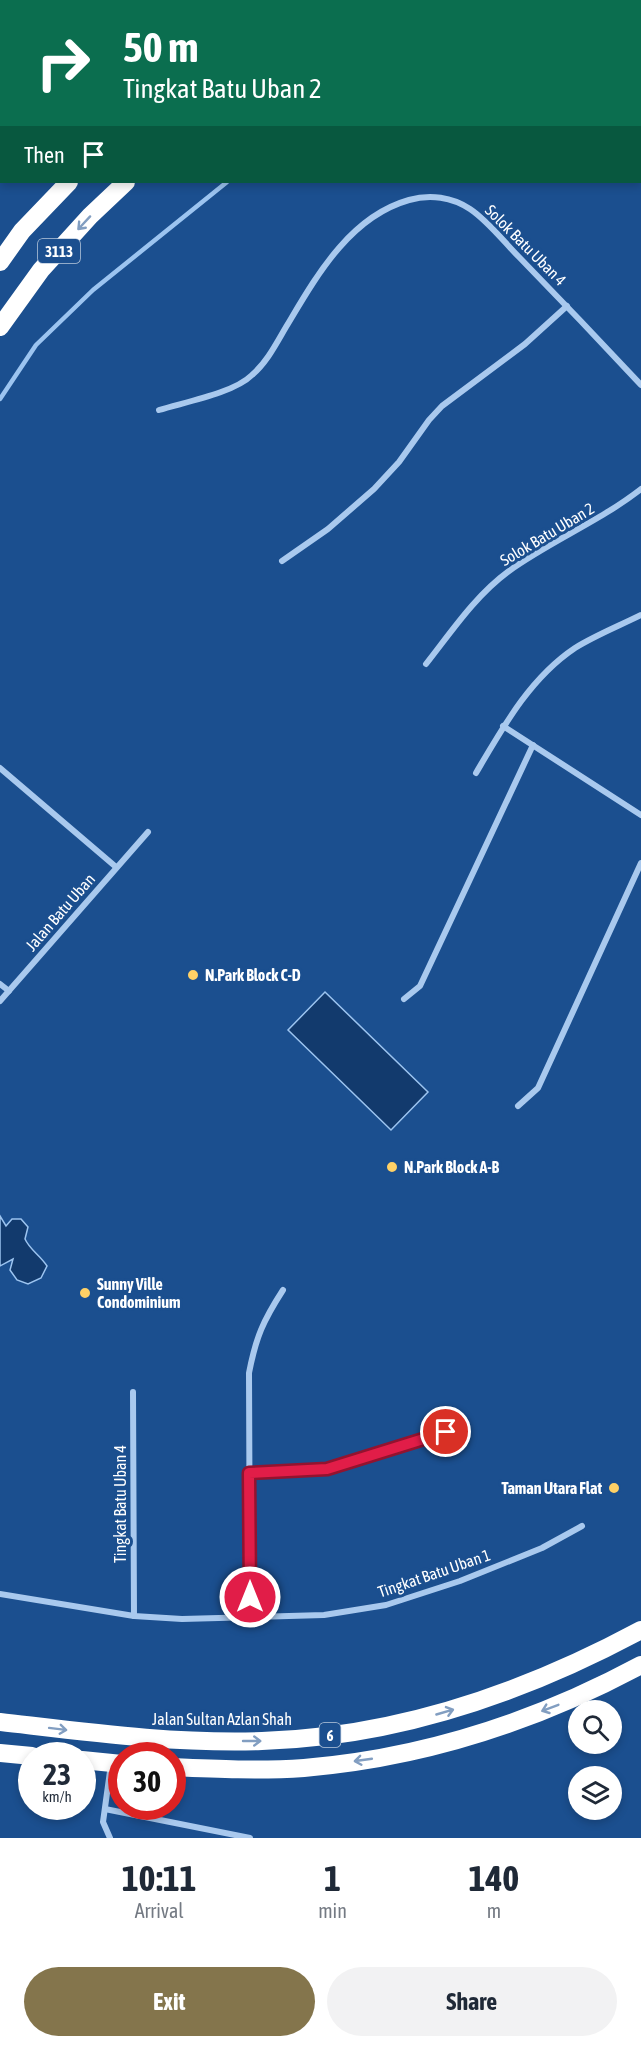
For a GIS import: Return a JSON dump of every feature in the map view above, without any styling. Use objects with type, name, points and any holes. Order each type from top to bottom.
[{"type":"highway","name":"3113","points":[[0,262],[22,231],[68,183]]},
{"type":"highway","name":"3113","points":[[0,327],[41,270],[90,216],[125,183]]},
{"type":"highway","name":"Jalan Sultan Azlan Shah","points":[[0,1722],[187,1741],[263,1741],[355,1732],[441,1713],[493,1698],[573,1665],[641,1630]]},
{"type":"highway","name":"6","points":[[186,1767],[262,1770],[304,1768],[418,1751],[528,1717],[641,1665]]},
{"type":"highway","points":[[0,1753],[18,1755]]},
{"type":"street","name":"Solok Batu Uban 4","points":[[159,410],[238,386],[252,376],[267,359],[317,275],[342,245],[373,217],[395,204],[421,196],[449,199],[473,211],[641,385]]},
{"type":"street","points":[[282,561],[328,529],[367,496],[399,462],[442,406],[512,354],[567,306]]},
{"type":"street","name":"Solok Batu Uban 2","points":[[426,664],[472,606],[507,573],[542,550],[606,514],[641,489]]},
{"type":"street","points":[[476,773],[503,726],[530,689],[561,659],[598,636],[641,615]]},
{"type":"street","points":[[503,726],[641,814]]},
{"type":"street","points":[[404,999],[420,986],[533,745]]},
{"type":"street","name":"Jalan Batu Uban","points":[[0,768],[116,867]]},
{"type":"street","name":"Jalan Batu Uban","points":[[0,1001],[148,832]]},
{"type":"street","points":[[518,1106],[538,1088],[641,863]]},
{"type":"street","points":[[0,984],[9,991]]},
{"type":"street","points":[[250,1617],[249,1373],[255,1343],[265,1318],[283,1290]]},
{"type":"street","name":"Tingkat Batu Uban 4","points":[[133,1392],[134,1616]]},
{"type":"street","points":[[249,1473],[327,1469],[446,1432]]},
{"type":"street","name":"Tingkat Batu Uban 1","points":[[0,1594],[134,1616],[182,1619],[324,1615],[386,1605],[460,1581],[542,1548],[582,1526]]},
{"type":"street","points":[[108,1797],[103,1822],[110,1838]]},
{"type":"street","points":[[105,1809],[250,1838]]},
{"type":"water","points":[[325,992],[428,1092],[391,1130],[288,1030]]},
{"type":"water","points":[[0,1216],[6,1226],[12,1219],[21,1219],[28,1227],[25,1239],[47,1266],[41,1278],[28,1284],[17,1280],[10,1270],[13,1259],[0,1266]]},
{"type":"waterway","points":[[0,399],[36,345],[93,290],[226,183]]},
{"type":"place","name":"N.Park Block C-D","points":[[193,975]]},
{"type":"place","name":"N.Park Block A-B","points":[[392,1167]]},
{"type":"place","name":"Sunny Ville Condominium","points":[[85,1293]]},
{"type":"place","name":"Taman Utara Flat","points":[[614,1488]]},
{"type":"route","points":[[250,1597],[249,1473],[327,1469],[446,1432]]}]
